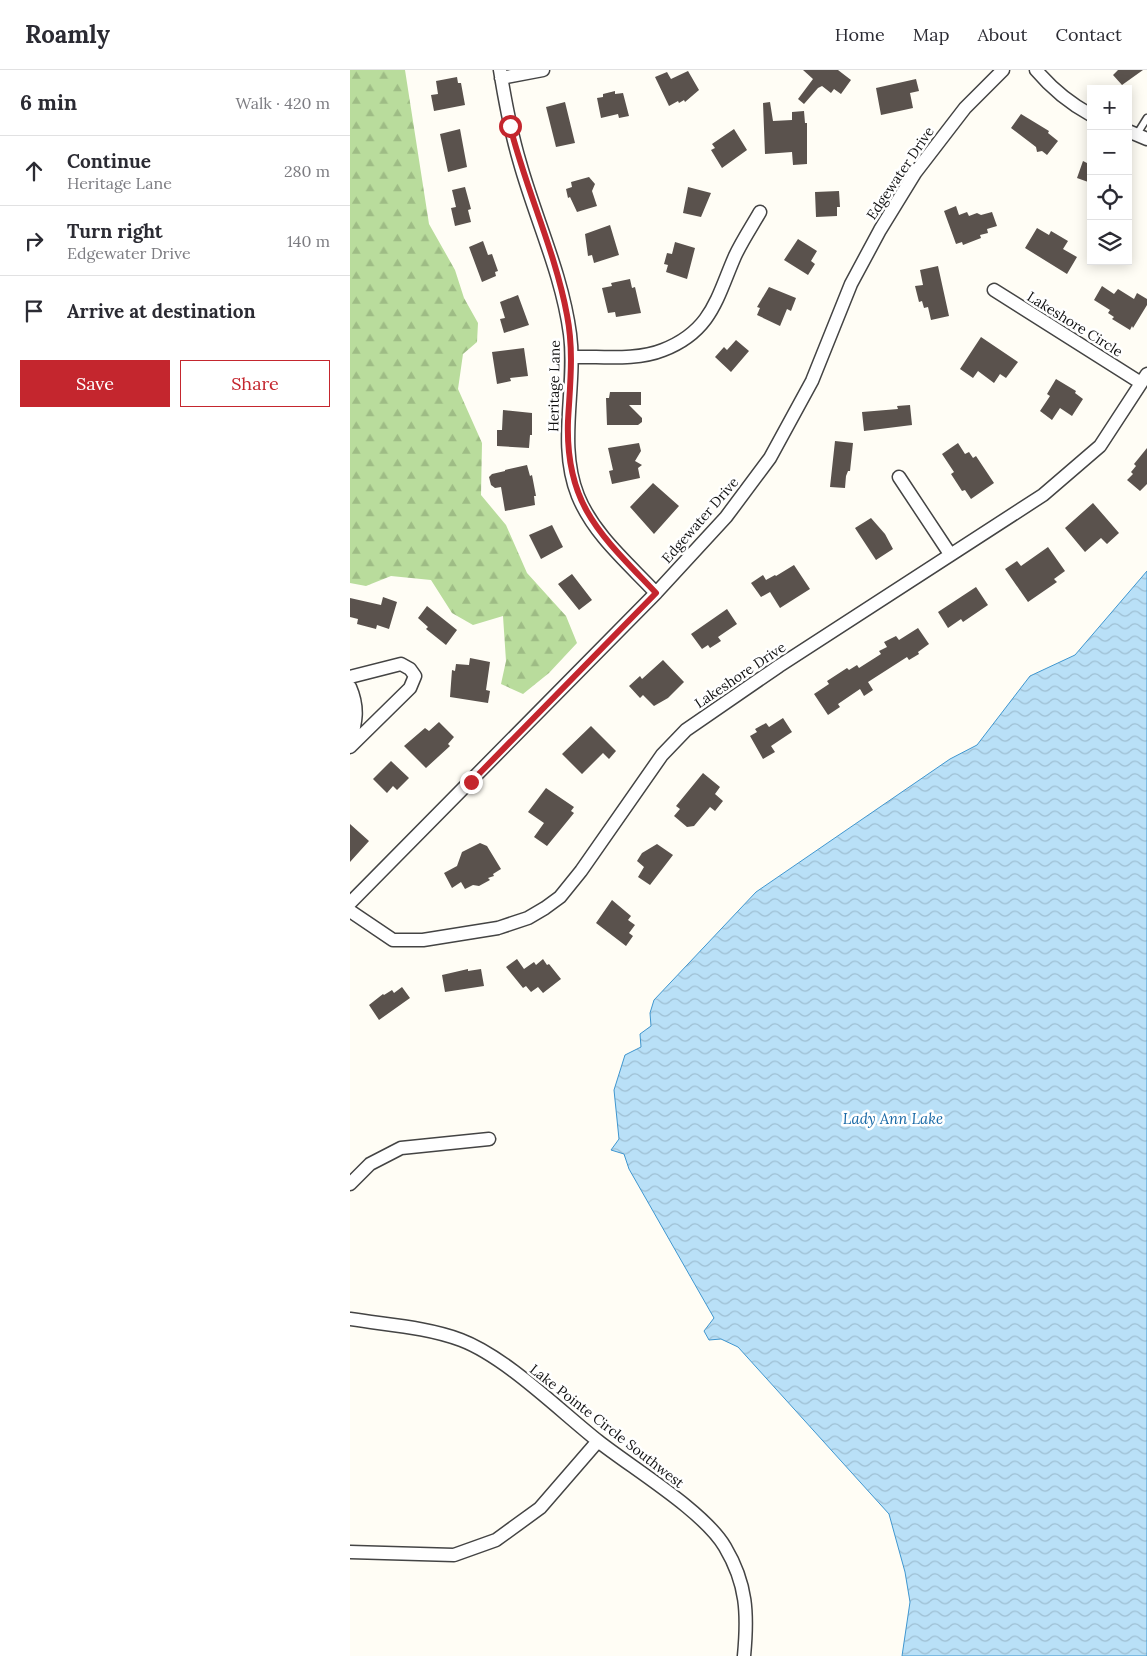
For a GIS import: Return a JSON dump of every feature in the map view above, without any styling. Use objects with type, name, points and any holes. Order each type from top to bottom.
[{"type":"street","points":[[501,74],[543,70]]},
{"type":"street","name":"Edgewater Drive","points":[[350,903],[656,593],[726,517],[770,458],[812,381],[851,284],[880,230],[937,142],[965,108],[1003,70]]},
{"type":"street","points":[[1036,70],[1051,88],[1087,113]]},
{"type":"street","name":"Heritage Lane","points":[[501,74],[520,163],[559,282],[571,335],[569,446],[571,472],[577,494],[598,532],[656,593]]},
{"type":"street","points":[[572,356],[629,356],[663,350],[691,334],[714,307],[736,255],[760,212]]},
{"type":"street","name":"Lakeshore Circle","points":[[994,290],[1144,379]]},
{"type":"street","name":"Lakeshore Drive","points":[[350,911],[394,940],[423,940],[498,928],[528,918],[560,897],[587,863],[662,755],[686,730],[950,554],[1044,494],[1100,446],[1144,379]]},
{"type":"street","points":[[899,477],[950,554]]},
{"type":"street","points":[[350,677],[401,664],[410,669],[414,676],[410,688],[350,747]]},
{"type":"street","points":[[350,687],[356,700],[357,720],[350,743]]},
{"type":"street","points":[[350,1184],[370,1164],[401,1148],[488,1139]]},
{"type":"street","name":"Lake Pointe Circle Southwest","points":[[350,1319],[419,1330],[462,1340],[503,1364],[598,1441],[702,1519],[725,1546],[740,1581],[747,1617],[744,1656]]},
{"type":"street","points":[[350,1552],[454,1555],[496,1540],[540,1508],[598,1441]]},
{"type":"lane","points":[[1137,135],[1147,118]]},
{"type":"green space","points":[[350,70],[405,70],[429,224],[455,270],[464,298],[478,323],[477,342],[463,354],[458,389],[482,443],[481,495],[506,525],[527,573],[566,616],[577,643],[549,673],[523,694],[501,684],[506,661],[503,616],[473,625],[452,613],[431,580],[391,576],[366,586],[350,583]]},
{"type":"water","name":"Lady Ann Lake","points":[[1147,571],[1147,1656],[902,1656],[910,1602],[905,1572],[889,1514],[738,1347],[721,1339],[709,1340],[704,1331],[714,1318],[629,1169],[624,1154],[611,1150],[619,1139],[614,1090],[625,1055],[641,1047],[640,1034],[651,1026],[650,1013],[654,1000],[756,892],[950,759],[977,745],[1030,676],[1075,655]]},
{"type":"building","points":[[803,70],[838,70],[851,80],[841,94],[834,89],[831,93],[822,86],[804,104],[798,99],[813,79]]},
{"type":"building","points":[[1118,70],[1143,70],[1122,85],[1113,75]]},
{"type":"building","points":[[688,71],[699,90],[685,102],[684,100],[679,103],[678,101],[669,106],[655,77],[667,72],[671,79]]},
{"type":"building","points":[[457,77],[458,83],[461,83],[465,105],[434,111],[431,95],[438,94],[436,81]]},
{"type":"building","points":[[916,79],[919,91],[910,93],[913,108],[881,115],[876,88]]},
{"type":"building","points":[[615,91],[615,94],[623,93],[629,116],[619,118],[618,114],[601,118],[597,98],[603,97],[603,94]]},
{"type":"building","points":[[565,102],[575,143],[556,147],[546,107]]},
{"type":"building","points":[[770,102],[773,121],[792,120],[792,112],[804,111],[805,123],[807,123],[807,164],[793,165],[792,152],[765,154],[763,103]]},
{"type":"building","points":[[1021,114],[1049,131],[1048,133],[1058,141],[1047,155],[1042,151],[1037,152],[1036,147],[1011,128]]},
{"type":"building","points":[[460,129],[467,167],[448,172],[440,134]]},
{"type":"building","points":[[734,129],[747,150],[722,168],[711,150],[715,148],[712,144]]},
{"type":"building","points":[[1083,161],[1087,163],[1087,182],[1077,178]]},
{"type":"building","points":[[589,177],[595,184],[592,191],[597,206],[577,212],[570,197],[568,198],[566,189],[572,187],[571,182]]},
{"type":"building","points":[[465,187],[471,209],[468,210],[471,222],[455,226],[451,208],[456,207],[452,190]]},
{"type":"building","points":[[688,187],[711,193],[701,217],[683,213]]},
{"type":"building","points":[[839,191],[840,207],[837,207],[837,216],[816,217],[815,192]]},
{"type":"building","points":[[956,206],[959,215],[967,212],[969,216],[977,213],[981,215],[992,212],[997,226],[987,229],[988,233],[980,235],[981,238],[963,245],[962,242],[956,244],[944,211]]},
{"type":"building","points":[[610,225],[619,255],[594,263],[592,255],[588,256],[585,234]]},
{"type":"building","points":[[1037,228],[1049,235],[1051,231],[1068,241],[1063,249],[1077,257],[1067,274],[1025,248]]},
{"type":"building","points":[[798,239],[817,251],[811,261],[815,264],[808,275],[784,260]]},
{"type":"building","points":[[483,241],[488,255],[492,254],[498,271],[495,272],[496,276],[482,282],[469,247]]},
{"type":"building","points":[[675,242],[695,248],[687,279],[666,272],[668,265],[664,264],[667,253],[672,254]]},
{"type":"building","points":[[938,266],[949,316],[931,320],[928,307],[924,308],[922,301],[919,302],[915,286],[923,285],[920,270]]},
{"type":"building","points":[[630,279],[632,288],[635,287],[641,313],[616,317],[615,312],[608,313],[602,288],[612,286],[611,283]]},
{"type":"building","points":[[1102,286],[1114,294],[1118,289],[1134,299],[1137,293],[1147,299],[1147,305],[1133,328],[1132,326],[1130,330],[1112,319],[1114,317],[1108,313],[1110,310],[1094,300]]},
{"type":"building","points":[[769,287],[796,298],[791,311],[787,309],[780,326],[757,315],[760,308],[757,307]]},
{"type":"building","points":[[518,295],[529,325],[504,333],[500,319],[505,318],[500,302]]},
{"type":"building","points":[[981,337],[1018,362],[1006,378],[1000,374],[994,383],[978,371],[973,378],[960,369]]},
{"type":"building","points":[[736,340],[749,351],[731,372],[715,357],[724,347],[727,350]]},
{"type":"building","points":[[524,348],[528,376],[510,378],[511,381],[497,384],[492,352]]},
{"type":"building","points":[[1056,379],[1076,391],[1075,393],[1083,399],[1072,416],[1060,408],[1052,420],[1040,411],[1050,396],[1047,394]]},
{"type":"building","points":[[610,392],[641,392],[641,405],[629,405],[642,418],[642,422],[638,425],[607,425],[606,398],[609,398]]},
{"type":"building","points":[[910,405],[912,425],[864,431],[862,412],[898,409],[897,406]]},
{"type":"building","points":[[503,410],[532,413],[532,435],[530,435],[529,448],[497,446],[497,430],[502,430]]},
{"type":"building","points":[[835,441],[853,443],[850,471],[848,471],[846,476],[845,488],[830,487]]},
{"type":"building","points":[[639,443],[641,451],[635,461],[642,465],[638,468],[640,478],[612,484],[609,471],[613,470],[608,448]]},
{"type":"building","points":[[958,443],[965,454],[969,452],[973,458],[976,456],[994,483],[971,499],[965,490],[962,491],[951,474],[954,472],[942,454]]},
{"type":"building","points":[[1147,448],[1147,484],[1140,491],[1127,480],[1133,474],[1131,472],[1136,466],[1134,464]]},
{"type":"building","points":[[527,465],[530,476],[532,475],[536,496],[534,496],[535,505],[505,511],[501,487],[495,488],[491,485],[489,477],[492,474]]},
{"type":"building","points":[[653,483],[679,506],[654,534],[630,507]]},
{"type":"building","points":[[1093,503],[1119,533],[1107,544],[1101,538],[1085,552],[1065,528]]},
{"type":"building","points":[[871,518],[885,534],[893,549],[876,560],[855,528]]},
{"type":"building","points":[[552,525],[563,547],[541,559],[529,535]]},
{"type":"building","points":[[1048,547],[1065,571],[1054,579],[1057,582],[1028,602],[1005,569],[1017,561],[1021,566]]},
{"type":"building","points":[[794,565],[810,589],[780,608],[770,592],[761,597],[751,583],[763,575],[766,580],[776,576]]},
{"type":"building","points":[[572,574],[592,600],[579,610],[558,584]]},
{"type":"building","points":[[976,587],[988,605],[963,622],[961,619],[948,628],[938,612]]},
{"type":"building","points":[[383,597],[397,602],[389,629],[377,625],[376,629],[357,624],[358,619],[350,617],[350,598],[381,605]]},
{"type":"building","points":[[427,606],[457,630],[446,645],[426,629],[428,627],[418,618]]},
{"type":"building","points":[[727,609],[737,624],[718,637],[721,641],[710,648],[708,645],[702,649],[691,634]]},
{"type":"building","points":[[918,628],[929,644],[918,652],[919,654],[909,660],[907,657],[868,682],[873,690],[864,696],[860,689],[838,704],[840,707],[828,715],[814,694],[829,684],[827,681],[847,668],[849,670],[857,665],[859,668],[881,654],[879,651],[887,647],[884,642],[896,636],[899,640]]},
{"type":"building","points":[[470,658],[490,662],[486,690],[490,691],[488,703],[450,697],[452,670],[455,671],[456,664],[469,665]]},
{"type":"building","points":[[663,660],[684,682],[668,698],[654,706],[643,695],[640,698],[629,686],[640,676],[642,679]]},
{"type":"building","points":[[783,718],[792,732],[771,746],[775,752],[763,759],[750,736],[757,732],[755,729],[766,723],[769,727]]},
{"type":"building","points":[[439,722],[454,737],[448,744],[450,746],[426,768],[404,746],[425,728],[429,731]]},
{"type":"building","points":[[591,726],[616,751],[609,759],[603,753],[582,774],[562,754]]},
{"type":"building","points":[[391,761],[409,778],[397,790],[393,786],[387,793],[373,779]]},
{"type":"building","points":[[703,773],[720,787],[715,794],[723,801],[715,811],[710,807],[694,826],[687,827],[674,816],[680,809],[676,806]]},
{"type":"building","points":[[546,788],[574,807],[571,811],[574,813],[547,846],[534,837],[544,823],[528,812]]},
{"type":"building","points":[[350,824],[369,841],[350,862]]},
{"type":"building","points":[[480,843],[487,846],[501,869],[493,874],[494,876],[488,878],[490,880],[479,886],[473,885],[465,889],[461,882],[452,888],[444,873],[457,866],[462,852]]},
{"type":"building","points":[[657,844],[673,855],[650,885],[638,877],[644,867],[637,861],[642,853]]},
{"type":"building","points":[[612,900],[631,916],[628,920],[635,925],[629,933],[633,936],[626,946],[596,923]]},
{"type":"building","points":[[517,959],[524,969],[534,962],[536,965],[543,959],[561,979],[543,993],[538,987],[531,992],[526,986],[523,988],[506,967]]},
{"type":"building","points":[[468,969],[468,971],[481,969],[484,986],[445,992],[442,975]]},
{"type":"building","points":[[402,987],[410,998],[379,1020],[369,1005],[383,994],[392,990],[394,993]]},
{"type":"route","points":[[471,782],[656,593],[598,532],[577,494],[571,472],[569,446],[568,424],[572,356],[567,313],[557,274],[520,163],[510,126]]}]
